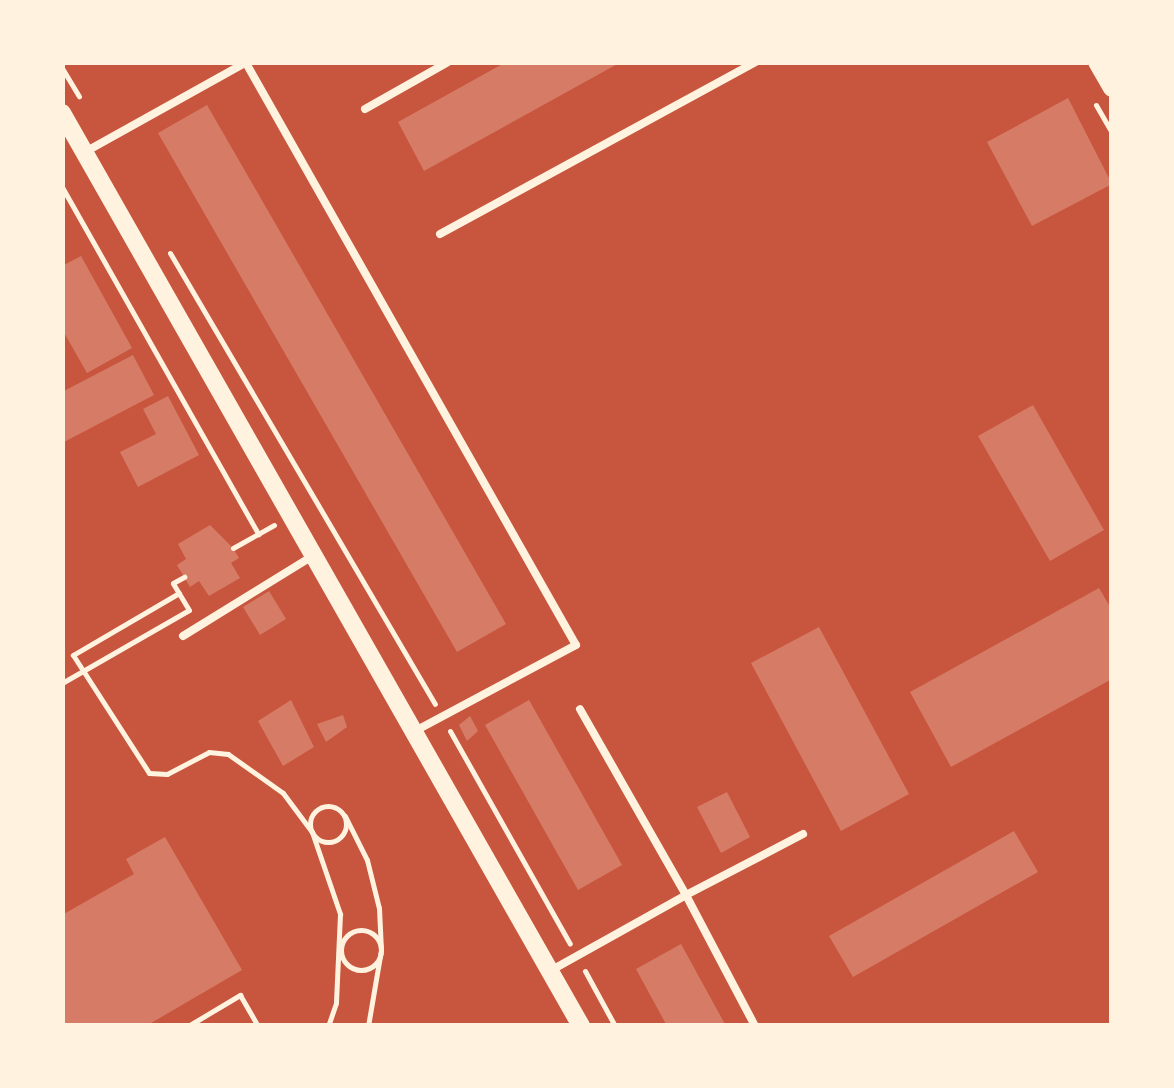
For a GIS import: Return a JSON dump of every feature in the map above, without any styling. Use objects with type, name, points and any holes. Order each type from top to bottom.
[{"type":"street","points":[[1096,62],[1112,88]]},
{"type":"street","points":[[62,113],[581,1026]]},
{"type":"lane","points":[[365,109],[448,62]]},
{"type":"lane","points":[[440,234],[756,62]]},
{"type":"lane","points":[[85,152],[247,63],[576,645],[415,731]]},
{"type":"lane","points":[[183,636],[314,555]]},
{"type":"lane","points":[[580,709],[756,1026]]},
{"type":"lane","points":[[550,971],[803,834]]},
{"type":"path","points":[[62,68],[104,140]]},
{"type":"path","points":[[62,187],[258,534]]},
{"type":"path","points":[[164,242],[442,716],[615,1026]]},
{"type":"path","points":[[234,548],[292,514]]},
{"type":"path","points":[[62,682],[189,610],[173,583],[184,577]]},
{"type":"path","points":[[179,593],[73,654],[149,773],[167,774],[210,752],[228,754],[282,793],[322,842],[340,839],[344,816]]},
{"type":"path","points":[[328,1026],[341,949],[336,899],[312,832],[317,810],[331,806],[344,816],[367,860],[381,950],[368,1024]]},
{"type":"path","points":[[362,930],[376,936],[381,950],[374,964],[360,970],[347,963],[341,949],[348,935],[362,930]]},
{"type":"path","points":[[188,1026],[240,995],[258,1026]]},
{"type":"building","points":[[506,62],[621,62],[424,171],[398,122]]},
{"type":"building","points":[[1068,98],[1112,184],[1032,226],[987,142]]},
{"type":"building","points":[[207,105],[506,624],[457,652],[158,133]]},
{"type":"building","points":[[81,256],[132,348],[87,373],[62,329],[62,266]]},
{"type":"building","points":[[133,355],[154,395],[62,443],[62,392]]},
{"type":"building","points":[[168,396],[199,455],[138,487],[120,452],[156,434],[143,409]]},
{"type":"building","points":[[1033,405],[1104,530],[1050,561],[978,436]]},
{"type":"building","points":[[210,525],[239,558],[231,563],[240,578],[209,596],[199,581],[190,587],[177,565],[186,559],[178,544]]},
{"type":"building","points":[[1099,588],[1112,610],[1112,679],[951,767],[910,692]]},
{"type":"building","points":[[269,591],[286,619],[260,635],[243,607]]},
{"type":"building","points":[[819,627],[909,794],[841,831],[751,663]]},
{"type":"building","points":[[291,700],[314,747],[283,766],[258,721]]},
{"type":"building","points":[[529,700],[622,865],[578,890],[485,725]]},
{"type":"building","points":[[343,715],[347,727],[326,742],[317,724]]},
{"type":"building","points":[[470,716],[478,731],[467,741],[459,725]]},
{"type":"building","points":[[727,792],[750,837],[721,853],[697,807]]},
{"type":"building","points":[[1014,831],[1038,872],[853,977],[829,936]]},
{"type":"building","points":[[165,837],[242,970],[146,1026],[62,1026],[62,915],[134,874],[126,859]]},
{"type":"building","points":[[681,944],[726,1026],[667,1026],[636,969]]}]
